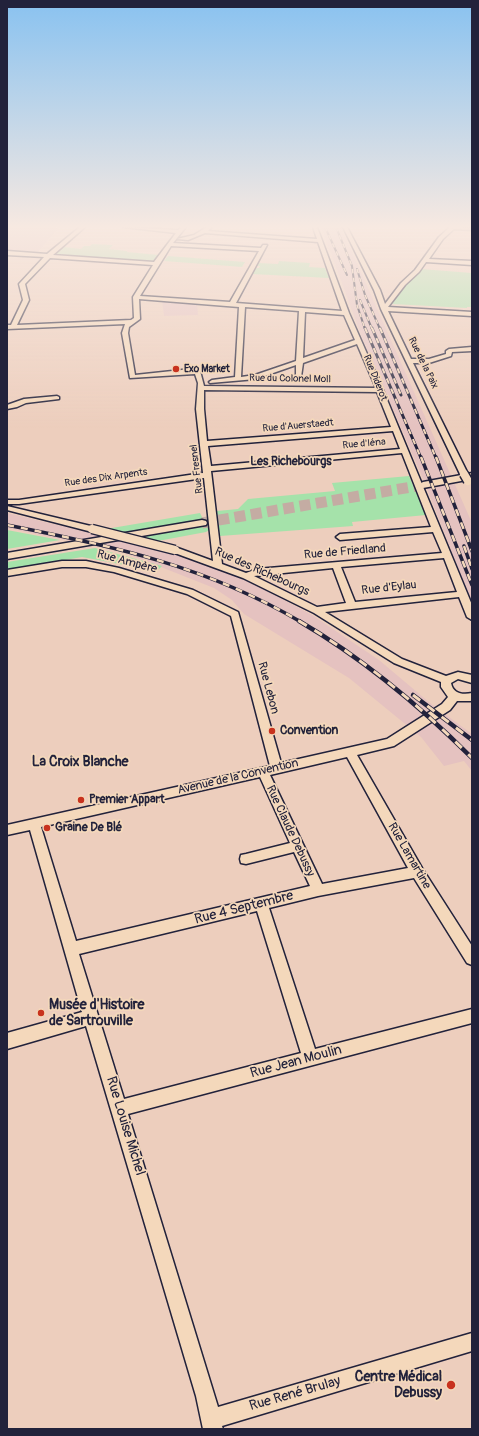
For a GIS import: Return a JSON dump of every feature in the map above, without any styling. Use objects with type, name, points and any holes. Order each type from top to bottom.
[{"type":"main road","points":[[423,485],[469,480]]},
{"type":"main road","points":[[7,556],[202,523]]},
{"type":"street","points":[[10,327],[26,300],[25,294]]},
{"type":"street","points":[[10,327],[133,322],[137,319],[136,297],[138,294]]},
{"type":"street","points":[[232,304],[238,294]]},
{"type":"street","name":"Rue Diderot","points":[[339,294],[346,313],[380,390],[394,429],[448,555],[472,617]]},
{"type":"street","name":"Rue de la Paix","points":[[379,294],[409,362],[469,480]]},
{"type":"street","points":[[385,305],[395,294]]},
{"type":"street","points":[[136,297],[346,313]]},
{"type":"street","points":[[238,379],[242,305]]},
{"type":"street","points":[[385,305],[472,314]]},
{"type":"street","points":[[299,376],[302,310]]},
{"type":"street","name":"Rue Fresnel","points":[[133,322],[127,325],[125,329],[132,377],[191,371],[198,372],[201,386],[200,409],[218,565]]},
{"type":"street","points":[[201,386],[256,377],[359,341]]},
{"type":"street","points":[[409,362],[440,359],[448,355],[449,351],[451,350],[472,349]]},
{"type":"street","name":"Rue du Colonel Moll","points":[[201,386],[380,390]]},
{"type":"street","points":[[7,407],[15,406],[24,401],[57,398]]},
{"type":"street","name":"Rue d'Auerstaedt","points":[[204,444],[394,429]]},
{"type":"street","name":"Rue d'Iéna","points":[[207,472],[404,451]]},
{"type":"street","name":"Rue des Dix Arpents","points":[[11,505],[207,472]]},
{"type":"street","name":"Rue des Richebourgs","points":[[11,505],[175,550],[246,576],[317,611],[398,661],[447,680]]},
{"type":"street","points":[[340,537],[436,529]]},
{"type":"street","name":"Rue de Friedland","points":[[246,576],[258,572],[448,555]]},
{"type":"street","name":"Rue Ampère","points":[[7,573],[62,564],[86,564],[116,570],[190,592],[235,614]]},
{"type":"street","points":[[336,565],[352,605]]},
{"type":"street","name":"Rue d'Eylau","points":[[317,611],[352,605],[464,594]]},
{"type":"street","name":"Rue Lebon","points":[[235,614],[276,768]]},
{"type":"street","points":[[472,679],[460,675],[447,680],[446,686],[455,696],[466,698],[472,697]]},
{"type":"street","name":"Avenue de la Convention","points":[[7,830],[390,743],[446,707],[455,696]]},
{"type":"street","name":"Rue Lamartine","points":[[350,752],[417,872],[472,958]]},
{"type":"street","name":"Rue Claude Debussy","points":[[263,772],[318,890]]},
{"type":"street","name":"Rue Louise Michel","points":[[34,823],[206,1396],[212,1424]]},
{"type":"street","points":[[246,859],[297,846]]},
{"type":"street","name":"Rue 4 Septembre","points":[[71,948],[84,947],[318,890],[417,872]]},
{"type":"street","points":[[261,903],[310,1058]]},
{"type":"street","name":"Rue Jean Moulin","points":[[119,1108],[472,1016]]},
{"type":"street","points":[[7,1041],[91,1017]]},
{"type":"street","name":"Rue René Brulay","points":[[212,1424],[472,1342]]},
{"type":"shaded area","points":[[346,294],[371,294],[472,523],[472,604],[424,481],[363,340]]},
{"type":"shaded area","points":[[162,300],[197,303],[198,315],[164,316]]},
{"type":"shaded area","points":[[7,513],[179,554],[248,581],[312,615],[379,660],[430,703],[472,734],[472,771],[464,761],[444,766],[421,737],[349,678],[244,614],[232,600],[214,588],[123,552],[7,528]]},
{"type":"green space","points":[[399,294],[472,294],[472,307],[467,308],[392,304]]},
{"type":"green space","points":[[409,476],[426,515],[352,522],[353,526],[220,536],[217,511],[238,509],[248,499],[335,491],[332,483]]},
{"type":"green space","points":[[200,513],[203,519],[123,533],[106,529]]},
{"type":"green space","points":[[207,526],[209,530],[206,532],[158,541],[142,537]]},
{"type":"green space","points":[[7,530],[60,540],[7,549]]},
{"type":"green space","points":[[95,548],[162,566],[157,571],[82,557],[7,570],[7,562]]},
{"type":"tunnel","points":[[202,523],[423,485]]},
{"type":"railway","points":[[356,294],[357,305],[365,329]]},
{"type":"railway","points":[[365,294],[380,329]]},
{"type":"railway","points":[[360,300],[372,329]]},
{"type":"railway","points":[[365,328],[421,458]]},
{"type":"railway","points":[[372,328],[401,395]]},
{"type":"railway","points":[[380,328],[436,458]]},
{"type":"railway","points":[[421,457],[472,585]]},
{"type":"railway","points":[[436,457],[472,551]]},
{"type":"railway","points":[[7,525],[84,541],[158,560],[230,586],[301,622]]},
{"type":"railway","points":[[464,546],[472,569]]},
{"type":"railway","points":[[299,621],[346,651],[390,684],[411,701],[472,758]]},
{"type":"railway","points":[[413,695],[472,740]]},
{"type":"place","name":"Exo Market","points":[[176,369]]},
{"type":"place","name":"Convention","points":[[272,731]]},
{"type":"place","name":"Premier Appart","points":[[81,800]]},
{"type":"place","name":"Graine De Blé","points":[[47,828]]},
{"type":"place","name":"Musée d'Histoire de Sartrouville","points":[[41,1013]]},
{"type":"place","name":"Centre Médical Debussy","points":[[451,1385]]},
{"type":"district","name":"Les Richebourgs","points":[[291,462]]},
{"type":"district","name":"La Croix Blanche","points":[[80,762]]}]
